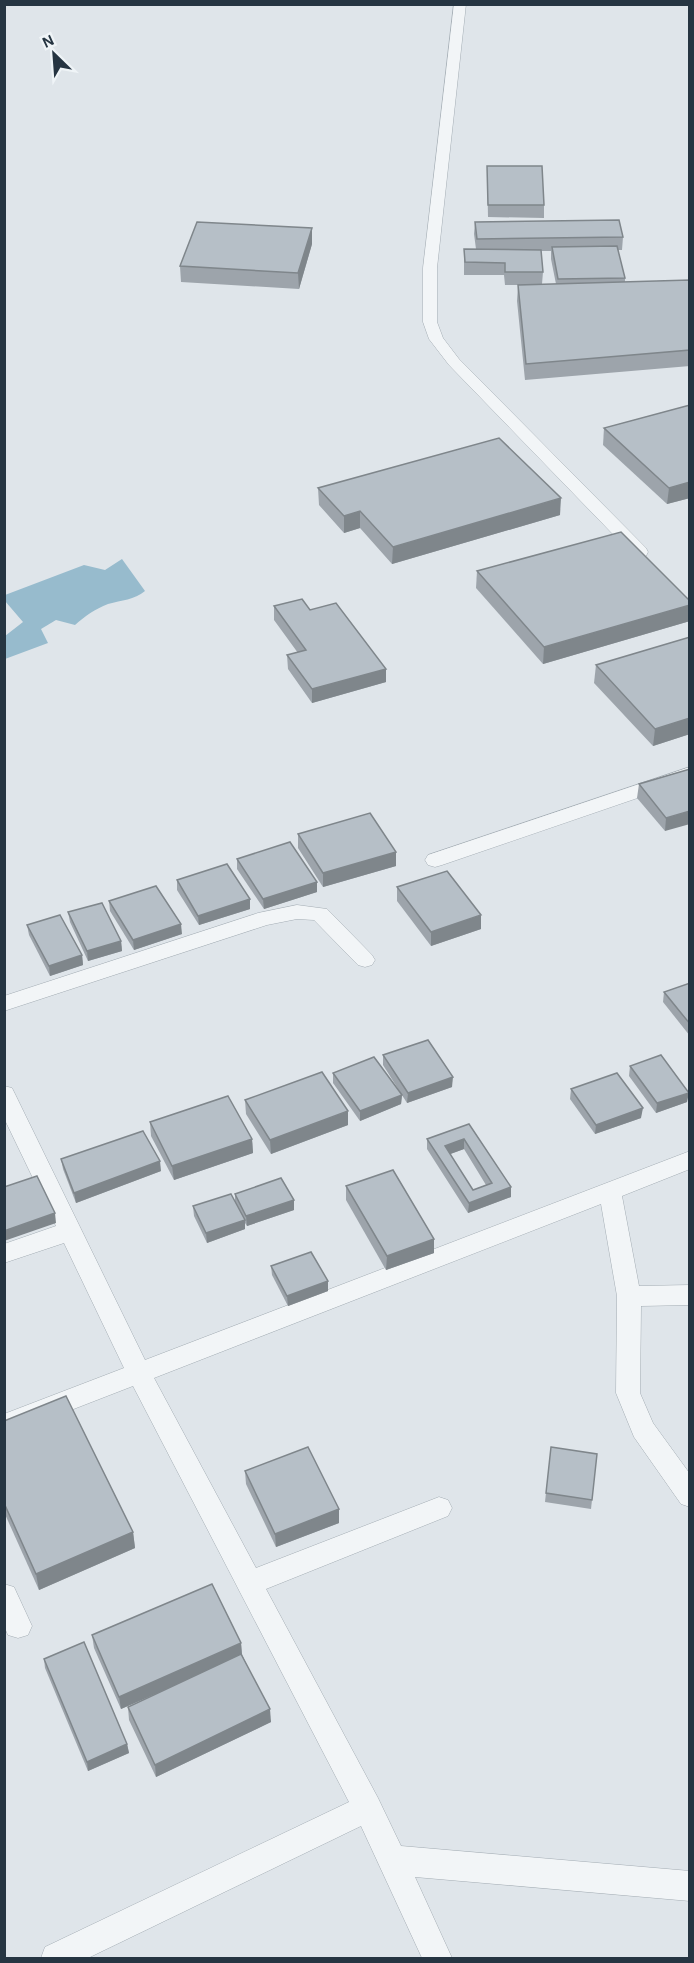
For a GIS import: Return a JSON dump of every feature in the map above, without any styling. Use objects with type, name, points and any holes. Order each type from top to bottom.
[{"type":"street","points":[[460,4],[430,268],[430,322],[436,339],[454,362],[648,560]]},
{"type":"street","points":[[435,860],[690,773]]},
{"type":"street","points":[[4,1004],[266,918],[297,912],[320,914],[364,960]]},
{"type":"street","points":[[4,1094],[139,1374],[368,1808],[437,1959]]},
{"type":"street","points":[[4,1425],[690,1160]]},
{"type":"street","points":[[610,1191],[629,1296],[628,1394],[643,1429],[690,1496]]},
{"type":"street","points":[[4,1254],[70,1231]]},
{"type":"street","points":[[629,1296],[690,1295]]},
{"type":"street","points":[[250,1583],[439,1508]]},
{"type":"street","points":[[4,1596],[18,1626]]},
{"type":"street","points":[[56,1959],[368,1808]]},
{"type":"street","points":[[392,1860],[690,1886]]},
{"type":"water","points":[[122,559],[145,591],[132,598],[99,608],[75,625],[56,620],[41,629],[48,643],[5,659],[5,636],[23,622],[5,601],[5,595],[84,565],[105,570]]},
{"type":"building","points":[[487,166],[542,166],[544,205],[488,205]]},
{"type":"building","points":[[619,220],[623,237],[477,239],[475,222]]},
{"type":"building","points":[[197,222],[312,228],[298,273],[180,266]]},
{"type":"building","points":[[617,246],[625,278],[558,279],[552,247]]},
{"type":"building","points":[[464,249],[541,250],[543,272],[505,272],[505,263],[465,262]]},
{"type":"building","points":[[690,280],[690,350],[526,364],[518,285]]},
{"type":"building","points":[[690,405],[690,482],[669,488],[604,428]]},
{"type":"building","points":[[499,438],[561,498],[393,547],[360,511],[344,516],[318,488]]},
{"type":"building","points":[[621,532],[690,601],[690,605],[544,647],[477,571]]},
{"type":"building","points":[[302,599],[310,610],[336,603],[386,669],[312,689],[287,655],[306,650],[274,606]]},
{"type":"building","points":[[690,637],[690,718],[655,729],[596,665]]},
{"type":"building","points":[[690,769],[690,811],[666,818],[639,784]]},
{"type":"building","points":[[370,813],[396,852],[323,873],[298,834]]},
{"type":"building","points":[[290,842],[317,882],[263,899],[237,859]]},
{"type":"building","points":[[227,864],[250,899],[198,916],[177,880]]},
{"type":"building","points":[[447,871],[481,915],[431,932],[397,887]]},
{"type":"building","points":[[156,886],[181,924],[133,940],[109,901]]},
{"type":"building","points":[[102,903],[121,941],[87,951],[68,912]]},
{"type":"building","points":[[60,915],[82,955],[49,966],[27,925]]},
{"type":"building","points":[[690,983],[690,1024],[664,992]]},
{"type":"building","points":[[428,1040],[453,1077],[408,1093],[383,1055]]},
{"type":"building","points":[[661,1055],[689,1093],[657,1103],[630,1066]]},
{"type":"building","points":[[374,1057],[402,1095],[360,1111],[333,1073]]},
{"type":"building","points":[[322,1072],[348,1111],[270,1140],[245,1100]]},
{"type":"building","points":[[617,1073],[643,1108],[596,1125],[571,1089]]},
{"type":"building","points":[[228,1096],[252,1139],[172,1166],[150,1122]]},
{"type":"building","points":[[469,1124],[511,1187],[469,1203],[427,1139]],"holes":[[[464,1139],[492,1183],[473,1190],[445,1146]]]},
{"type":"building","points":[[143,1131],[160,1161],[74,1193],[61,1159]]},
{"type":"building","points":[[393,1170],[434,1239],[387,1256],[346,1186]]},
{"type":"building","points":[[37,1176],[55,1213],[4,1231],[4,1187]]},
{"type":"building","points":[[281,1178],[294,1200],[246,1216],[235,1194]]},
{"type":"building","points":[[231,1194],[245,1220],[206,1233],[193,1206]]},
{"type":"building","points":[[311,1252],[328,1281],[287,1296],[271,1266]]},
{"type":"building","points":[[66,1396],[133,1532],[36,1574],[4,1503],[4,1421]]},
{"type":"building","points":[[308,1447],[339,1509],[275,1534],[245,1471]]},
{"type":"building","points":[[551,1447],[597,1454],[592,1500],[546,1493]]},
{"type":"building","points":[[212,1584],[241,1643],[119,1697],[92,1635]]},
{"type":"building","points":[[84,1642],[127,1744],[87,1762],[44,1659]]},
{"type":"building","points":[[241,1654],[270,1709],[155,1765],[128,1707]]}]
